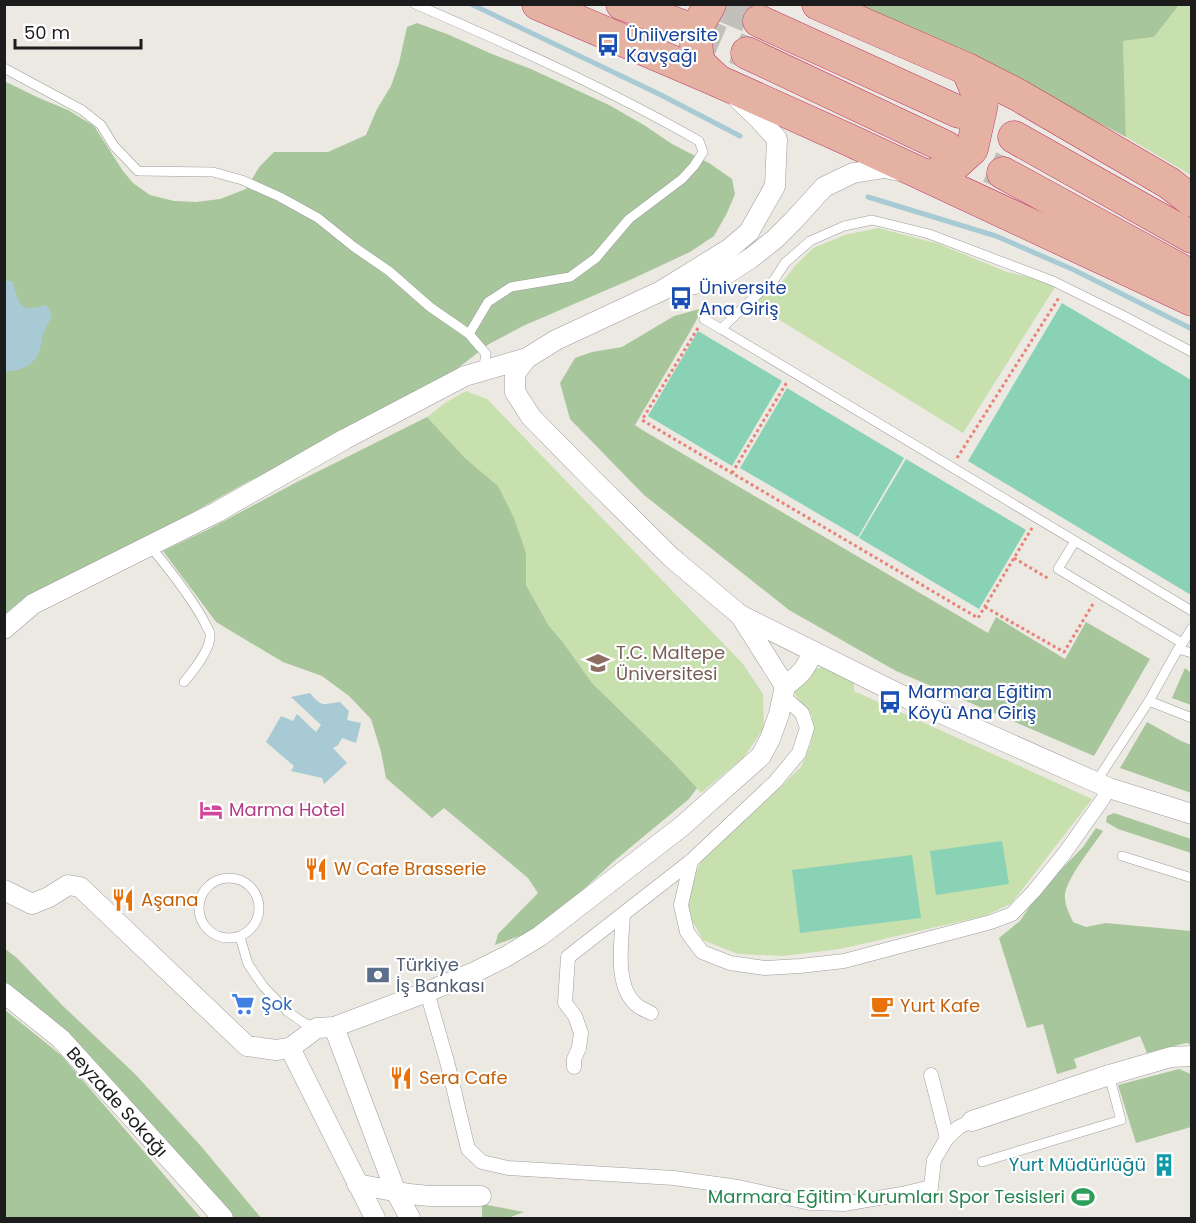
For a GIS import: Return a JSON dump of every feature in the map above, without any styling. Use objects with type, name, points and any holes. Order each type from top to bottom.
[{"type":"highway","points":[[538,4],[718,81],[929,176],[1191,300]]},
{"type":"highway","points":[[622,4],[691,29]]},
{"type":"highway","points":[[710,4],[699,24],[696,45],[699,63],[718,81]]},
{"type":"highway","points":[[818,4],[967,69],[1018,95],[1169,183],[1191,201]]},
{"type":"highway","points":[[759,21],[959,112]]},
{"type":"highway","points":[[747,53],[946,147]]},
{"type":"highway","points":[[929,176],[951,168],[972,149],[982,104],[967,69]]},
{"type":"highway","points":[[1014,137],[1191,237]]},
{"type":"highway","points":[[1003,173],[1191,276]]},
{"type":"street","points":[[4,629],[33,604],[217,512],[345,439],[465,376],[527,358],[556,340],[661,291],[729,249],[749,232],[775,186],[777,140],[758,118],[718,81]]},
{"type":"street","points":[[661,291],[710,281],[728,273],[775,239],[824,187],[853,174],[884,168],[929,176]]},
{"type":"street","points":[[527,358],[515,373],[515,392],[531,417],[672,558],[740,615],[909,699],[1103,785],[1191,814]]},
{"type":"street","points":[[574,1067],[581,1033],[575,1016],[566,1004],[567,957],[691,861],[775,782],[799,753],[807,728],[802,713],[784,692],[740,615]]},
{"type":"street","points":[[4,890],[32,904],[68,885],[80,887],[247,1046],[276,1050],[290,1048],[326,1028],[427,992],[475,972],[540,936],[681,827],[761,756],[779,714],[784,692],[807,666],[813,651]]},
{"type":"street","points":[[691,861],[681,905],[687,932],[702,952],[730,963],[765,968],[844,961],[991,922],[1012,914],[1064,854],[1103,799],[1103,785]]},
{"type":"street","points":[[623,914],[622,982],[629,997],[638,1006],[651,1013]]},
{"type":"street","points":[[427,992],[448,1065],[468,1149],[482,1162],[508,1168],[674,1178],[738,1187],[810,1203],[844,1204],[931,1187],[934,1160],[947,1138],[959,1127],[1109,1075],[1171,1057],[1191,1056]]},
{"type":"street","name":"Beyzade Sokağı","points":[[4,993],[61,1039],[223,1218]]},
{"type":"street","points":[[326,1028],[395,1190],[410,1218]]},
{"type":"street","points":[[290,1048],[375,1218]]},
{"type":"street","points":[[931,1075],[947,1138]]},
{"type":"street","points":[[357,1184],[409,1194],[481,1196]]},
{"type":"lane","points":[[415,4],[552,65],[655,115],[699,141],[703,152],[682,179],[628,219],[596,258],[570,278],[512,287],[488,302],[470,334]]},
{"type":"lane","points":[[4,68],[82,110],[101,125],[114,146],[138,171],[213,172],[242,180],[318,218],[389,271],[430,307],[470,334],[486,354],[483,371]]},
{"type":"lane","points":[[722,329],[774,280],[785,263],[810,242],[844,226],[872,220],[929,234],[1053,281],[1191,352]]},
{"type":"lane","points":[[704,320],[1191,611]]},
{"type":"lane","points":[[1075,542],[1058,569],[1191,653]]},
{"type":"lane","points":[[150,546],[186,594],[210,634],[206,651],[184,682]]},
{"type":"lane","points":[[1103,785],[1191,628]]},
{"type":"lane","points":[[1149,701],[1191,718]]},
{"type":"lane","points":[[1122,856],[1191,878]]},
{"type":"lane","points":[[220,879],[236,879],[244,882],[250,886],[259,901],[258,918],[254,926],[240,937],[222,938],[206,929],[201,921],[199,903],[201,895],[213,882],[220,879]]},
{"type":"lane","points":[[240,937],[248,964],[288,1012],[304,1023],[326,1028]]},
{"type":"lane","points":[[982,1162],[1121,1120],[1109,1075]]},
{"type":"path","points":[[952,467],[1065,287]]},
{"type":"path","points":[[704,320],[642,420],[978,618],[1038,519]]},
{"type":"path","points":[[732,473],[793,372]]},
{"type":"path","points":[[985,607],[1064,652],[1099,593]]},
{"type":"green space","points":[[848,5],[1179,5],[1154,37],[1123,41],[1126,137],[1009,76]]},
{"type":"green space","points":[[1179,5],[1191,5],[1191,175],[1126,137],[1123,41],[1154,37]]},
{"type":"green space","points":[[417,23],[531,69],[609,105],[672,144],[709,163],[732,179],[735,194],[714,236],[690,252],[523,326],[489,344],[449,375],[122,552],[25,597],[5,614],[4,81],[68,110],[94,126],[123,171],[133,183],[150,195],[174,201],[196,202],[220,199],[246,189],[260,166],[274,152],[328,152],[366,135],[377,109],[391,86],[407,27]]},
{"type":"green space","points":[[878,228],[939,244],[1007,272],[1037,279],[1055,287],[963,433],[752,303],[783,281],[813,248],[845,235]]},
{"type":"green space","points":[[1062,303],[1191,380],[1191,595],[968,461]]},
{"type":"green space","points":[[703,308],[635,425],[988,633],[996,617],[1065,659],[1086,622],[1150,659],[1094,756],[896,671],[789,610],[644,495],[570,419],[560,383],[575,358],[592,352],[622,347],[674,316]]},
{"type":"green space","points":[[698,331],[782,381],[732,466],[648,416]]},
{"type":"green space","points":[[787,388],[904,458],[858,537],[740,468]]},
{"type":"green space","points":[[466,391],[487,399],[743,664],[763,694],[764,728],[744,757],[701,793],[670,759],[592,683],[549,626],[526,585],[526,553],[498,486],[465,458],[427,417]]},
{"type":"green space","points":[[427,417],[465,458],[498,486],[514,518],[526,553],[526,585],[549,626],[592,683],[697,788],[689,799],[614,861],[568,904],[530,932],[495,945],[498,934],[538,893],[528,878],[444,808],[432,818],[386,778],[371,719],[349,696],[322,676],[283,662],[216,622],[163,551]]},
{"type":"green space","points":[[906,459],[1026,530],[979,609],[859,538]]},
{"type":"green space","points":[[823,667],[854,682],[854,691],[1092,799],[1011,904],[984,916],[840,949],[783,956],[738,954],[703,940],[689,915],[689,887],[703,857],[801,767],[811,743],[812,716],[794,692],[806,675]]},
{"type":"green space","points":[[1185,668],[1191,673],[1191,705],[1172,698]]},
{"type":"green space","points":[[1147,722],[1191,745],[1191,793],[1120,768]]},
{"type":"green space","points":[[1114,813],[1191,839],[1191,853],[1118,829],[1106,822],[1107,816]]},
{"type":"green space","points":[[1096,828],[1103,831],[1076,870],[1065,894],[1066,905],[1073,922],[1086,927],[1106,923],[1191,931],[1191,1044],[1186,1043],[1147,1053],[1140,1036],[1074,1059],[1077,1068],[1057,1074],[1043,1024],[1027,1028],[999,938],[1020,921],[1040,891],[1083,847]]},
{"type":"green space","points":[[1002,841],[1009,884],[936,895],[930,851]]},
{"type":"green space","points":[[912,855],[921,918],[800,933],[792,870]]},
{"type":"green space","points":[[4,948],[17,958],[63,1006],[135,1074],[200,1145],[261,1218],[231,1218],[5,984]]},
{"type":"green space","points":[[5,1010],[61,1055],[201,1218],[5,1218]]},
{"type":"green space","points":[[1179,1069],[1191,1074],[1191,1127],[1136,1143],[1118,1085]]},
{"type":"green space","points":[[482,1204],[524,1212],[508,1218],[482,1218]]},
{"type":"water","points":[[5,281],[12,281],[23,306],[31,308],[46,305],[52,315],[42,338],[39,353],[32,363],[19,370],[10,371],[5,371]]},
{"type":"water","points":[[310,693],[323,704],[340,702],[349,711],[347,720],[361,723],[356,743],[342,738],[333,748],[347,763],[324,784],[322,778],[291,771],[294,766],[266,742],[281,716],[293,721],[297,714],[316,732],[321,725],[291,697]]},
{"type":"waterway","points":[[471,4],[661,95],[740,136]]},
{"type":"waterway","points":[[868,197],[996,236],[1074,270],[1192,329]]},
{"type":"tunnel","points":[[719,4],[759,21]]},
{"type":"tunnel","points":[[691,29],[747,53]]},
{"type":"tunnel","points":[[946,147],[1003,173]]},
{"type":"place","name":"Üniiversite Kavşağı","points":[[608,45]]},
{"type":"place","name":"Üniversite Ana Giriş","points":[[681,298]]},
{"type":"place","name":"T.C. Maltepe Üniversitesi","points":[[598,663]]},
{"type":"place","name":"Marmara Eğitim Köyü Ana Giriş","points":[[890,702]]},
{"type":"place","name":"Marma Hotel","points":[[211,810]]},
{"type":"place","name":"W Cafe Brasserie","points":[[316,869]]},
{"type":"place","name":"Aşana","points":[[123,900]]},
{"type":"place","name":"Türkiye İş Bankası","points":[[378,975]]},
{"type":"place","name":"Şok","points":[[243,1004]]},
{"type":"place","name":"Yurt Kafe","points":[[882,1006]]},
{"type":"place","name":"Sera Cafe","points":[[401,1078]]},
{"type":"place","name":"Yurt Müdürlüğü","points":[[1164,1165]]},
{"type":"place","name":"Marmara Eğitim Kurumları Spor Tesisleri","points":[[1083,1197]]}]
